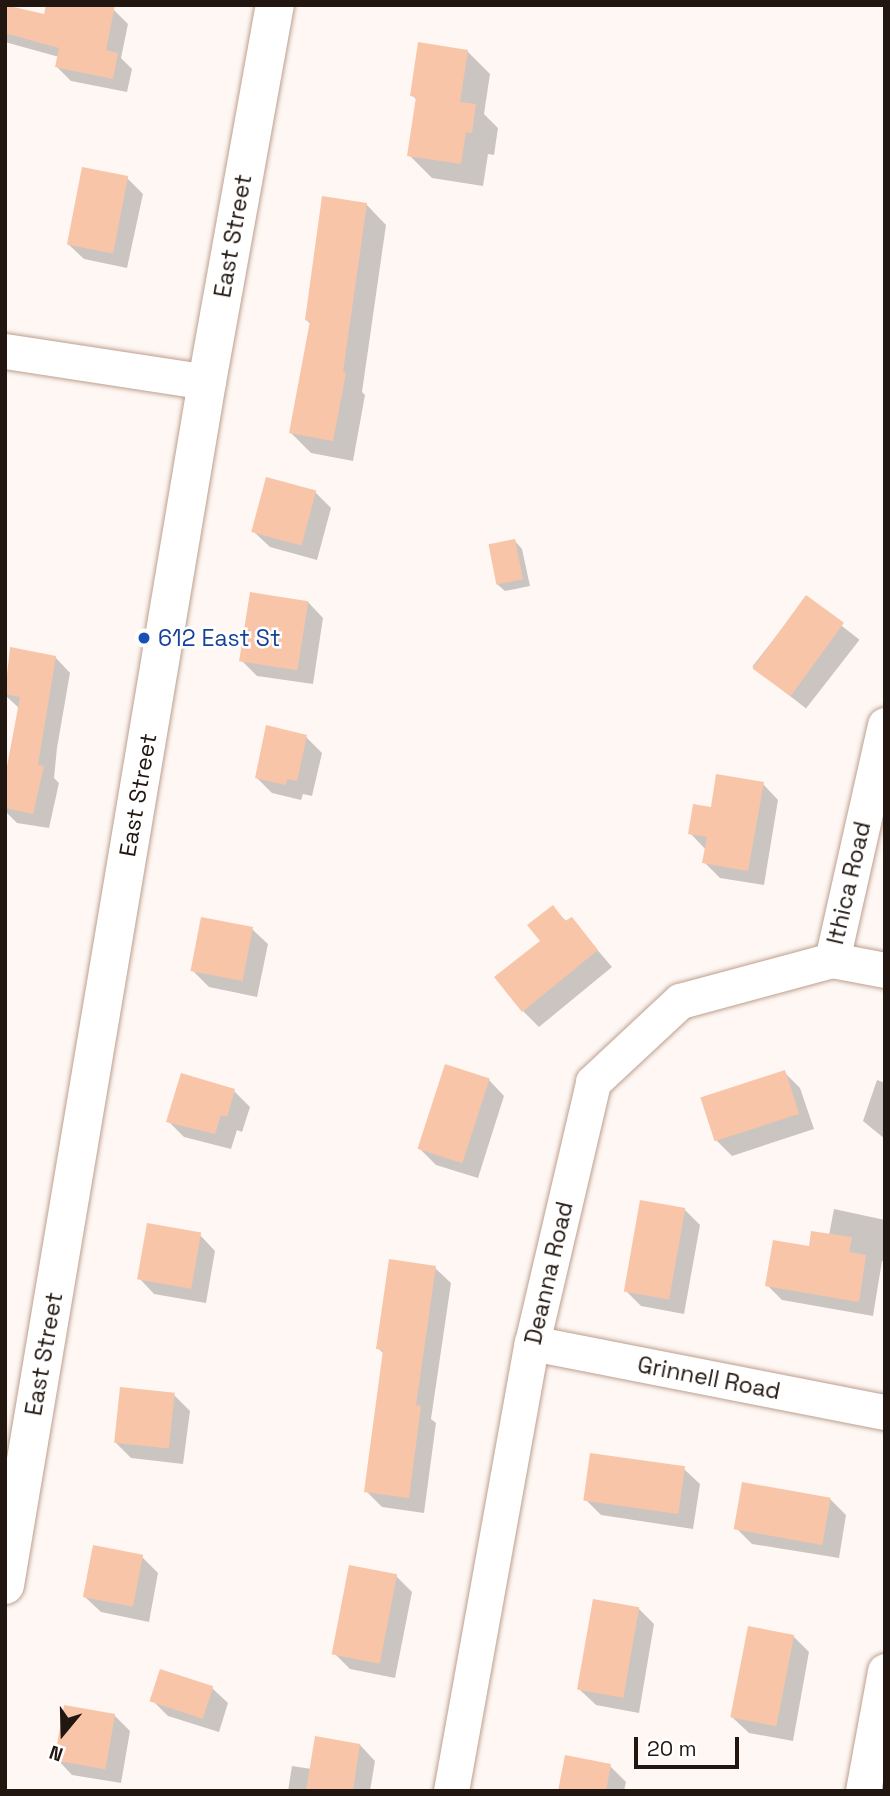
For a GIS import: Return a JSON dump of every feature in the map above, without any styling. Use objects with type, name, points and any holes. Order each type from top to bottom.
[{"type":"street","name":"East Street","points":[[5,1585],[207,382],[275,5]]},
{"type":"street","points":[[5,351],[207,382]]},
{"type":"street","name":"Ithica Road","points":[[832,960],[885,725]]},
{"type":"street","name":"Deanna Road","points":[[451,1791],[532,1343],[593,1082],[680,1001],[832,960],[885,970]]},
{"type":"street","name":"Grinnell Road","points":[[532,1343],[885,1412]]},
{"type":"street","points":[[863,1791],[885,1671]]},
{"type":"building","points":[[5,5],[44,14],[46,5],[115,5],[106,50],[118,53],[113,79],[55,67],[59,48],[5,33]]},
{"type":"building","points":[[418,42],[468,50],[460,102],[476,104],[472,133],[466,132],[461,164],[407,156],[416,97],[410,96]]},
{"type":"building","points":[[82,167],[128,176],[113,254],[67,245]]},
{"type":"building","points":[[322,196],[367,203],[343,372],[346,373],[333,441],[289,433],[310,321],[305,320]]},
{"type":"building","points":[[266,477],[316,490],[301,546],[251,532]]},
{"type":"building","points":[[515,539],[523,579],[496,584],[488,544]]},
{"type":"building","points":[[250,592],[308,601],[297,670],[239,661]]},
{"type":"building","points":[[806,595],[844,623],[791,696],[753,669]]},
{"type":"building","points":[[10,647],[56,656],[38,765],[44,766],[33,814],[5,808],[5,777],[20,697],[5,694]]},
{"type":"building","points":[[266,725],[307,735],[297,781],[287,779],[286,785],[255,778]]},
{"type":"building","points":[[716,774],[764,782],[748,871],[702,863],[707,837],[688,834],[693,804],[711,807]]},
{"type":"building","points":[[553,905],[565,921],[572,917],[598,950],[522,1012],[494,977],[540,941],[527,925]]},
{"type":"building","points":[[201,917],[253,927],[243,981],[191,971]]},
{"type":"building","points":[[445,1064],[490,1079],[462,1163],[417,1149]]},
{"type":"building","points":[[785,1070],[799,1114],[715,1141],[700,1098]]},
{"type":"building","points":[[181,1073],[235,1089],[227,1117],[221,1115],[215,1134],[166,1122]]},
{"type":"building","points":[[640,1200],[685,1208],[669,1300],[624,1292]]},
{"type":"building","points":[[147,1223],[201,1233],[191,1289],[137,1279]]},
{"type":"building","points":[[811,1231],[852,1237],[849,1252],[866,1255],[859,1302],[765,1286],[773,1240],[809,1246]]},
{"type":"building","points":[[389,1259],[436,1266],[416,1405],[421,1406],[409,1498],[364,1492],[383,1350],[376,1349]]},
{"type":"building","points":[[120,1387],[175,1393],[169,1448],[114,1443]]},
{"type":"building","points":[[590,1453],[685,1466],[678,1514],[583,1501]]},
{"type":"building","points":[[742,1482],[831,1498],[822,1545],[734,1529]]},
{"type":"building","points":[[93,1545],[143,1555],[133,1607],[83,1597]]},
{"type":"building","points":[[349,1565],[397,1574],[380,1664],[332,1654]]},
{"type":"building","points":[[593,1599],[639,1607],[623,1698],[577,1690]]},
{"type":"building","points":[[748,1626],[794,1635],[776,1726],[730,1717]]},
{"type":"building","points":[[160,1669],[213,1686],[203,1719],[149,1701]]},
{"type":"building","points":[[64,1705],[115,1714],[105,1769],[54,1760]]},
{"type":"building","points":[[315,1736],[360,1744],[353,1791],[306,1791]]},
{"type":"building","points":[[565,1755],[611,1764],[606,1791],[558,1791]]},
{"type":"place","name":"612 East St","points":[[144,638]]}]
